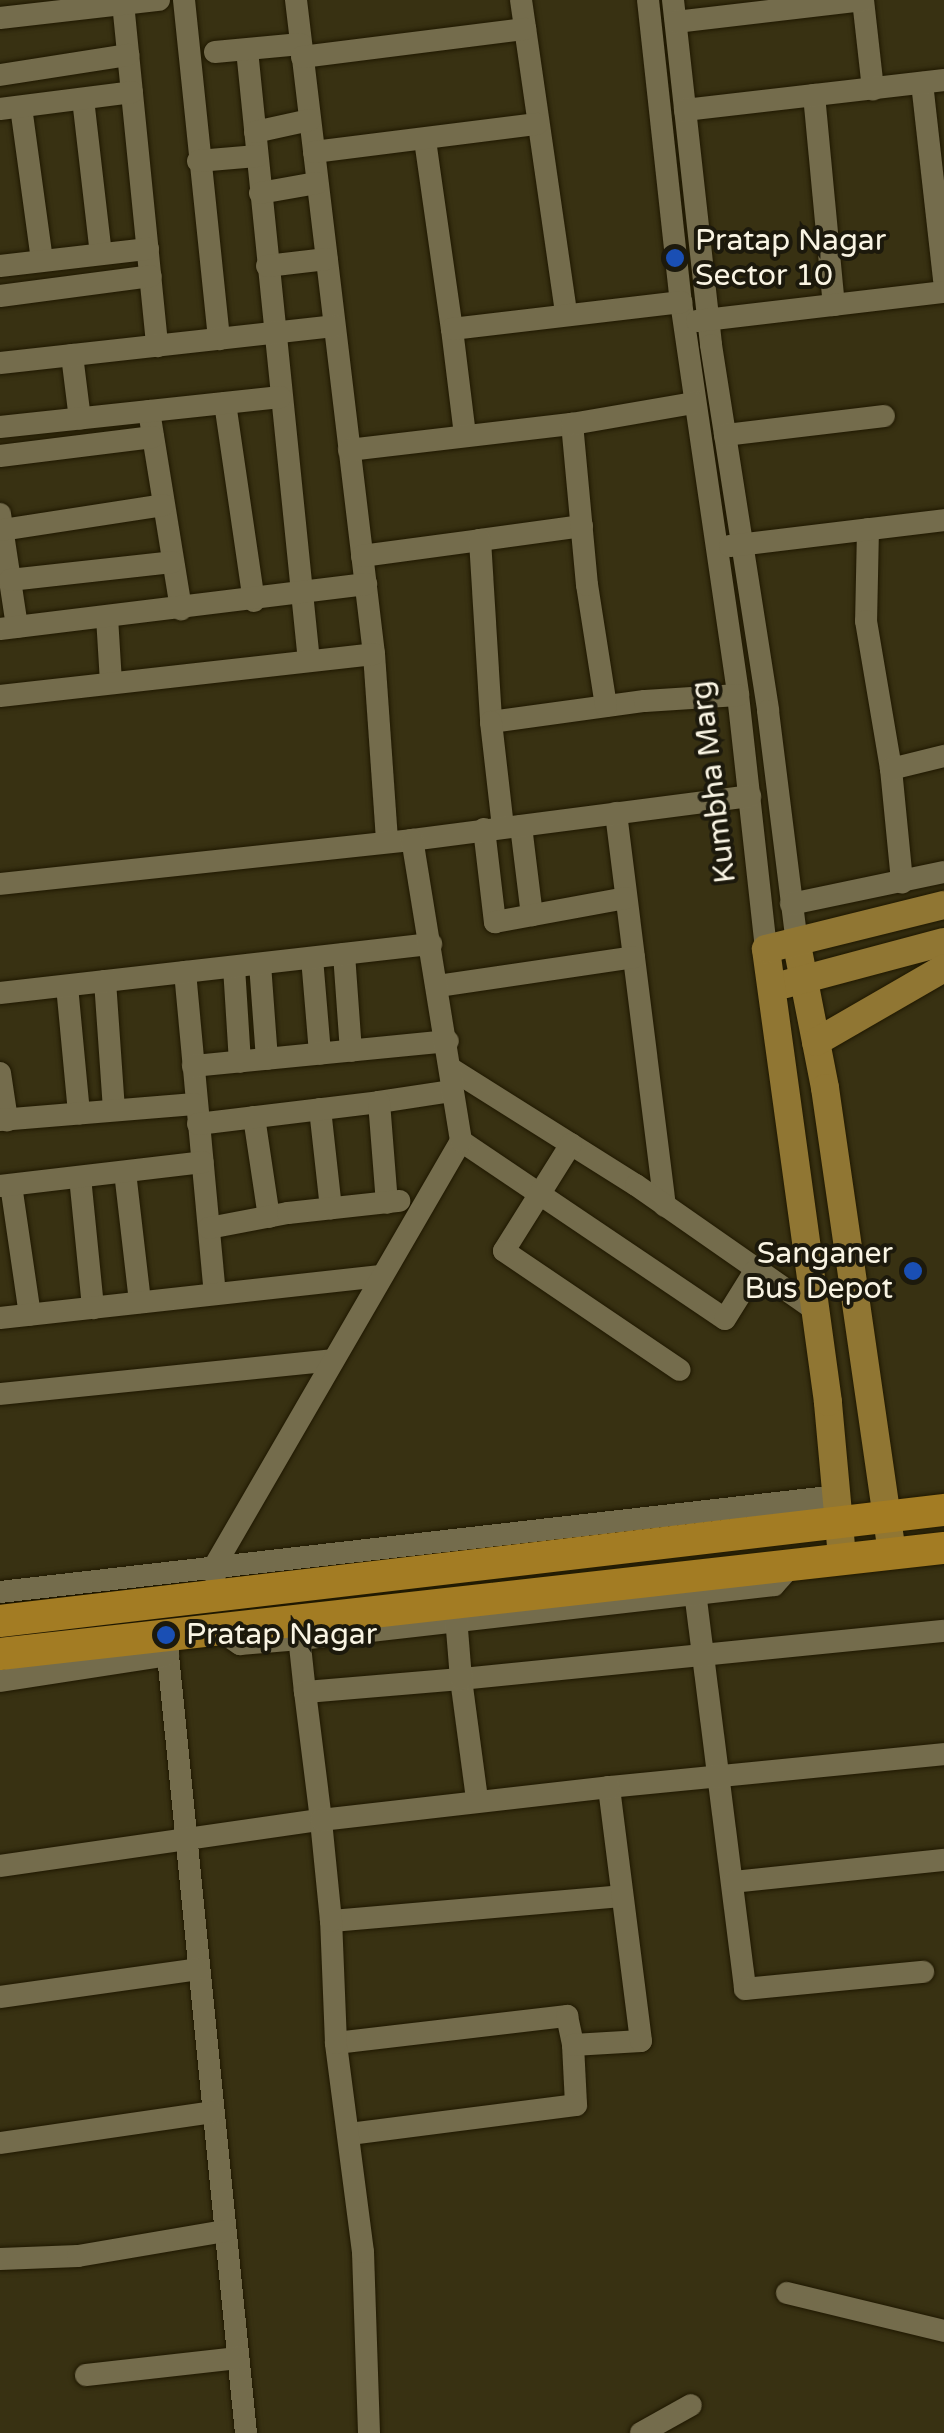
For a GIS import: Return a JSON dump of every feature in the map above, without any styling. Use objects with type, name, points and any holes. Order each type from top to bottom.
[{"type":"highway","points":[[0,1621],[215,1580],[524,1562],[838,1508],[888,1513],[944,1510]]},
{"type":"highway","points":[[0,1654],[167,1645],[216,1628],[298,1629],[694,1586],[842,1557],[892,1552],[943,1553]]},
{"type":"main road","points":[[766,949],[796,945],[851,926],[944,905]]},
{"type":"main road","points":[[773,987],[944,942]]},
{"type":"main road","name":"Kumbha Marg","points":[[796,945],[816,1042],[892,1552]]},
{"type":"main road","name":"Kumbha Marg","points":[[766,949],[815,1310],[842,1557]]},
{"type":"main road","points":[[816,1042],[944,968]]},
{"type":"street","points":[[0,18],[83,5],[156,0]]},
{"type":"street","points":[[184,0],[219,339]]},
{"type":"street","points":[[296,0],[374,654],[387,842]]},
{"type":"street","points":[[521,0],[566,314]]},
{"type":"street","name":"Kumbha Marg","points":[[648,0],[682,312],[738,695],[766,949]]},
{"type":"street","points":[[675,11],[863,0],[872,88]]},
{"type":"street","points":[[123,3],[157,346]]},
{"type":"street","name":"Kumbha Marg","points":[[675,11],[708,319],[743,544],[796,945]]},
{"type":"street","points":[[216,52],[301,50],[525,28]]},
{"type":"street","points":[[248,50],[273,333],[309,662]]},
{"type":"street","points":[[0,74],[128,55]]},
{"type":"street","points":[[685,110],[933,82],[944,280]]},
{"type":"street","points":[[42,261],[11,108],[132,92]]},
{"type":"street","points":[[814,95],[834,305]]},
{"type":"street","points":[[83,100],[101,254]]},
{"type":"street","points":[[255,132],[310,120]]},
{"type":"street","points":[[314,152],[537,124]]},
{"type":"street","points":[[425,140],[465,435]]},
{"type":"street","points":[[198,161],[257,156]]},
{"type":"street","points":[[260,192],[317,183]]},
{"type":"street","points":[[0,266],[148,249]]},
{"type":"street","points":[[267,266],[327,259]]},
{"type":"street","points":[[0,296],[151,276]]},
{"type":"street","points":[[452,329],[566,314],[682,312],[708,319],[944,292]]},
{"type":"street","points":[[0,363],[334,326]]},
{"type":"street","points":[[72,355],[80,419]]},
{"type":"street","points":[[0,427],[280,398]]},
{"type":"street","points":[[225,403],[254,601]]},
{"type":"street","points":[[349,450],[572,424],[694,403]]},
{"type":"street","points":[[149,412],[181,609]]},
{"type":"street","points":[[726,434],[884,416]]},
{"type":"street","points":[[572,424],[606,706]]},
{"type":"street","points":[[0,456],[153,437]]},
{"type":"street","points":[[163,505],[1,522],[10,580],[9,628],[302,596],[366,584]]},
{"type":"street","points":[[717,549],[944,520]]},
{"type":"street","points":[[362,556],[582,526]]},
{"type":"street","points":[[868,529],[866,621],[891,769],[902,882]]},
{"type":"street","points":[[480,540],[502,827],[494,922],[626,898]]},
{"type":"street","points":[[10,580],[172,562]]},
{"type":"street","points":[[108,617],[112,683]]},
{"type":"street","points":[[0,696],[374,654]]},
{"type":"street","points":[[491,722],[606,706],[738,695]]},
{"type":"street","points":[[891,769],[944,756]]},
{"type":"street","points":[[0,884],[412,840],[750,796]]},
{"type":"street","points":[[616,814],[665,1206]]},
{"type":"street","points":[[502,827],[532,915]]},
{"type":"street","points":[[0,1592],[215,1580],[333,1360],[461,1141],[448,1041],[412,840]]},
{"type":"street","points":[[791,904],[944,872]]},
{"type":"street","points":[[0,993],[431,944]]},
{"type":"street","points":[[344,954],[351,1050]]},
{"type":"street","points":[[438,986],[634,957]]},
{"type":"street","points":[[312,958],[320,1054]]},
{"type":"street","points":[[260,964],[267,1059]]},
{"type":"street","points":[[234,966],[240,1062]]},
{"type":"street","points":[[185,972],[215,1294]]},
{"type":"street","points":[[104,981],[114,1110]]},
{"type":"street","points":[[67,986],[79,1113]]},
{"type":"street","points":[[192,1066],[448,1041]]},
{"type":"street","points":[[0,1073],[3,1120],[114,1110],[254,1117],[379,1102],[451,1080],[571,1144],[815,1310]]},
{"type":"street","points":[[379,1102],[387,1202]]},
{"type":"street","points":[[320,1109],[331,1208]]},
{"type":"street","points":[[254,1117],[268,1217]]},
{"type":"street","points":[[461,1141],[725,1319],[756,1271]]},
{"type":"street","points":[[571,1144],[504,1251],[680,1370]]},
{"type":"street","points":[[30,1314],[6,1186],[202,1162]]},
{"type":"street","points":[[125,1172],[140,1302]]},
{"type":"street","points":[[80,1177],[92,1308]]},
{"type":"street","points":[[209,1228],[331,1208],[425,1199]]},
{"type":"street","points":[[0,1318],[381,1276]]},
{"type":"street","points":[[0,1394],[333,1360]]},
{"type":"street","points":[[694,1586],[745,1989],[922,1972]]},
{"type":"street","points":[[456,1612],[478,1799]]},
{"type":"street","points":[[298,1629],[331,1920],[336,2043],[363,2252],[369,2433]]},
{"type":"street","points":[[305,1692],[944,1631]]},
{"type":"street","points":[[0,1681],[167,1645],[246,2433]]},
{"type":"street","points":[[0,1866],[478,1799],[944,1754]]},
{"type":"street","points":[[572,2045],[641,2040],[609,1787]]},
{"type":"street","points":[[733,1882],[944,1860]]},
{"type":"street","points":[[331,1920],[622,1896]]},
{"type":"street","points":[[0,1997],[198,1969]]},
{"type":"street","points":[[336,2043],[568,2016],[576,2105],[349,2134]]},
{"type":"street","points":[[0,2143],[212,2112]]},
{"type":"street","points":[[0,2258],[78,2256],[224,2231]]},
{"type":"street","points":[[787,2293],[944,2330]]},
{"type":"street","points":[[86,2375],[238,2358]]},
{"type":"street","points":[[641,2433],[691,2405]]},
{"type":"place","name":"Pratap Nagar Sector 10","points":[[675,258]]},
{"type":"place","name":"Sanganer Bus Depot","points":[[913,1271]]},
{"type":"place","name":"Pratap Nagar","points":[[166,1635]]}]
